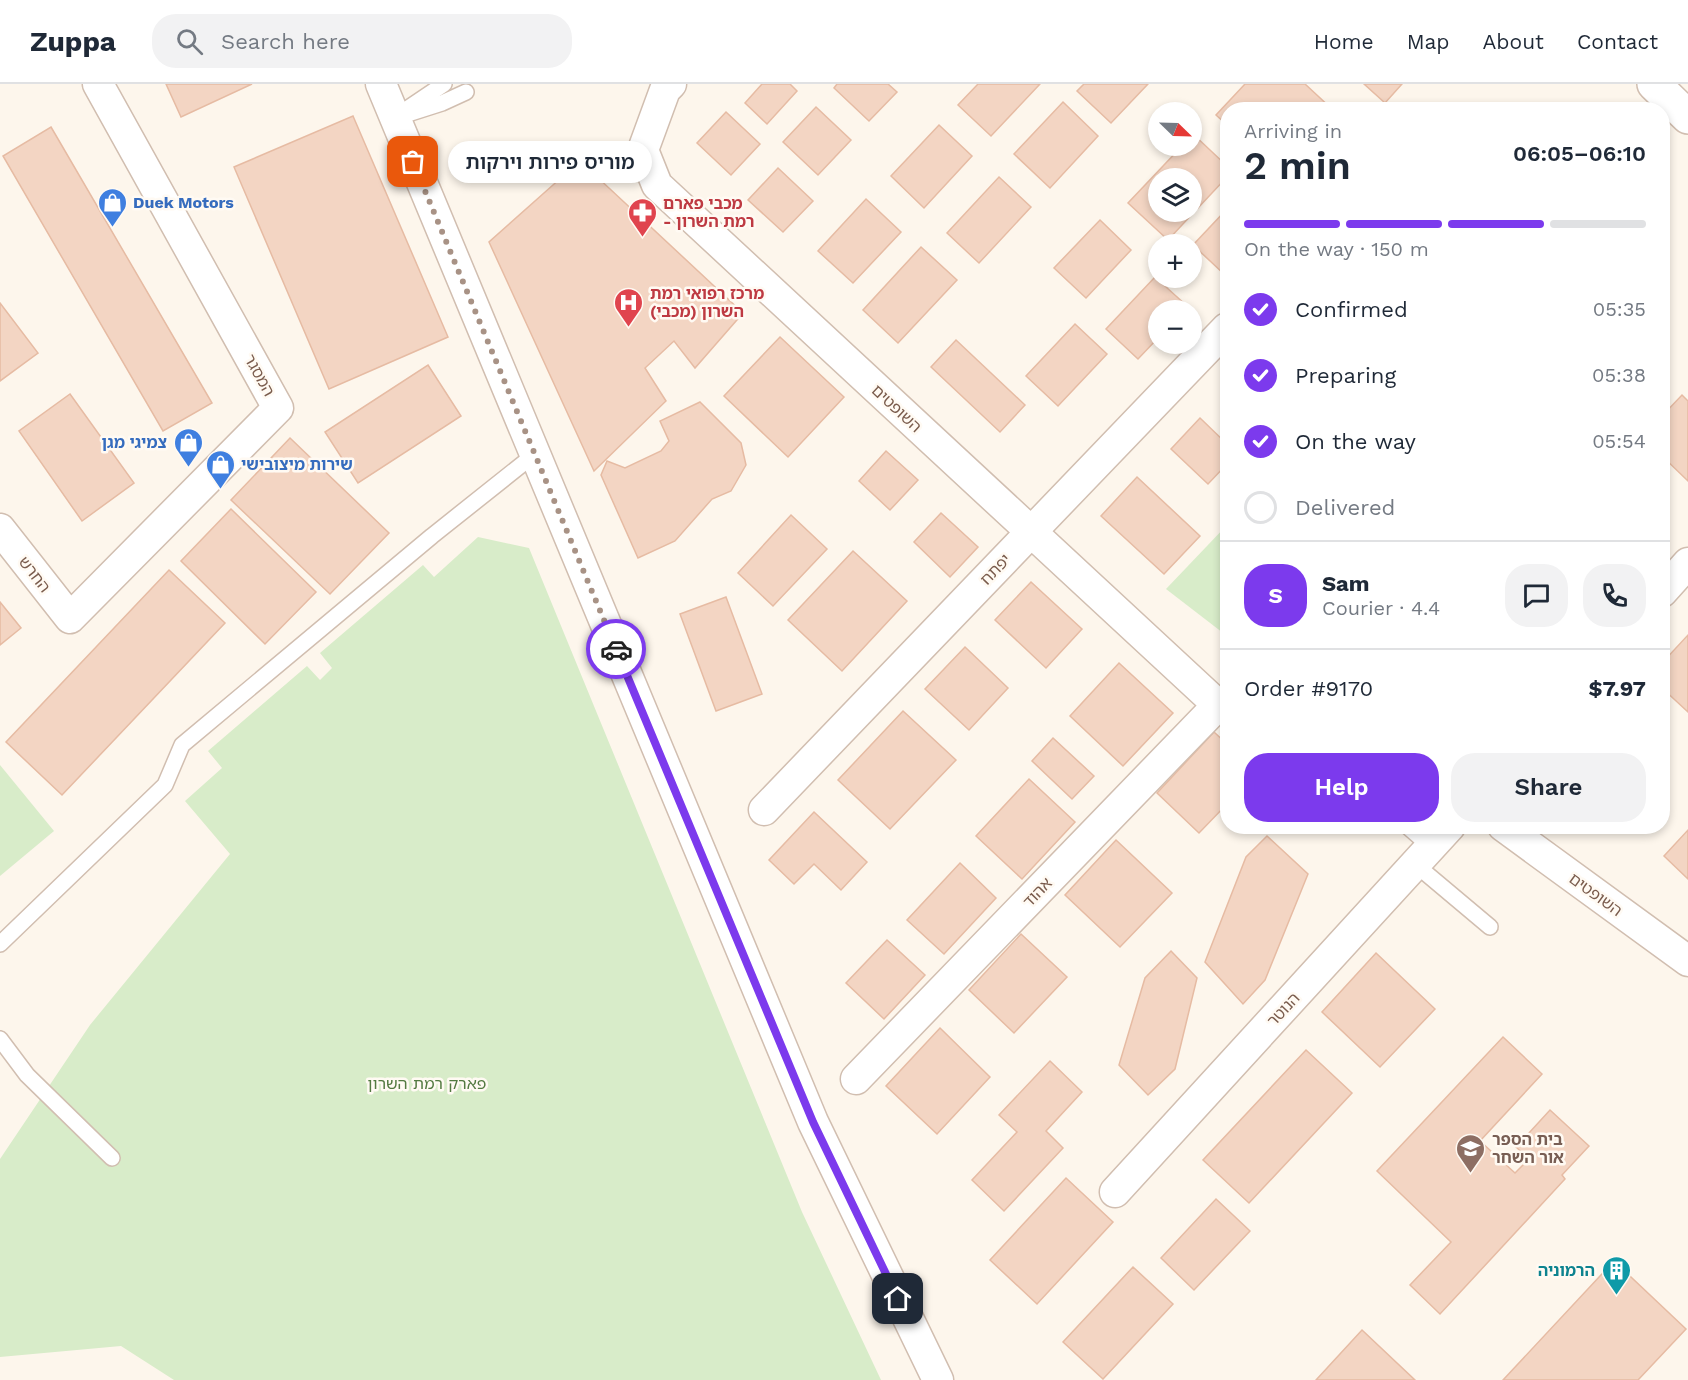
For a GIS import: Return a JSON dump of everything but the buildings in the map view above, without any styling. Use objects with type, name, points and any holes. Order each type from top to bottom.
[{"type":"street","name":"המסגר","points":[[70,618],[278,408],[98,84]]},
{"type":"street","points":[[381,84],[813,1122],[938,1380]]},
{"type":"street","name":"השופטים","points":[[671,84],[665,90],[643,150],[657,185],[1218,705]]},
{"type":"street","points":[[1654,84],[1688,117]]},
{"type":"street","name":"יפתח","points":[[765,810],[1220,335]]},
{"type":"street","name":"החרש","points":[[0,529],[70,618]]},
{"type":"street","points":[[1670,583],[1688,563]]},
{"type":"street","name":"אהוד","points":[[856,1078],[1218,705]]},
{"type":"street","name":"השופטים","points":[[1514,834],[1688,961]]},
{"type":"street","name":"הנוטר","points":[[1115,1192],[1432,846]]},
{"type":"lane","points":[[395,118],[444,84]]},
{"type":"lane","points":[[395,118],[442,103],[466,92]]},
{"type":"lane","points":[[0,944],[165,785],[182,745],[423,543],[535,454]]},
{"type":"lane","points":[[1417,834],[1432,846],[1490,927]]},
{"type":"lane","points":[[0,1039],[27,1075],[112,1158]]},
{"type":"green space","points":[[1220,532],[1220,631],[1166,589]]},
{"type":"green space","name":"פארק רמת השרון","points":[[478,537],[529,548],[802,1212],[881,1380],[174,1380],[121,1346],[0,1357],[0,1159],[90,1025],[230,854],[185,801],[222,768],[208,751],[307,666],[320,680],[332,668],[320,653],[423,565],[434,577]]},
{"type":"green space","points":[[0,765],[54,831],[0,876]]},
{"type":"way so far","points":[[413,162],[616,649]]},
{"type":"place","name":"מוריס פירות וירקות","points":[[413,162]]},
{"type":"place","name":"Duek Motors","points":[[112,228]]},
{"type":"place","name":"מכבי פארם - רמת השרון","points":[[642,238]]},
{"type":"place","name":"מרכז רפואי רמת השרון (מכבי)","points":[[629,328]]},
{"type":"place","name":"צמיגי מגן","points":[[188,468]]},
{"type":"place","name":"שירות מיצובישי","points":[[220,490]]},
{"type":"place","name":"בית הספר אור השחר","points":[[1471,1174]]},
{"type":"place","name":"הרמוניה","points":[[1616,1296]]},
{"type":"route","points":[[616,649],[813,1122],[898,1299]]}]
